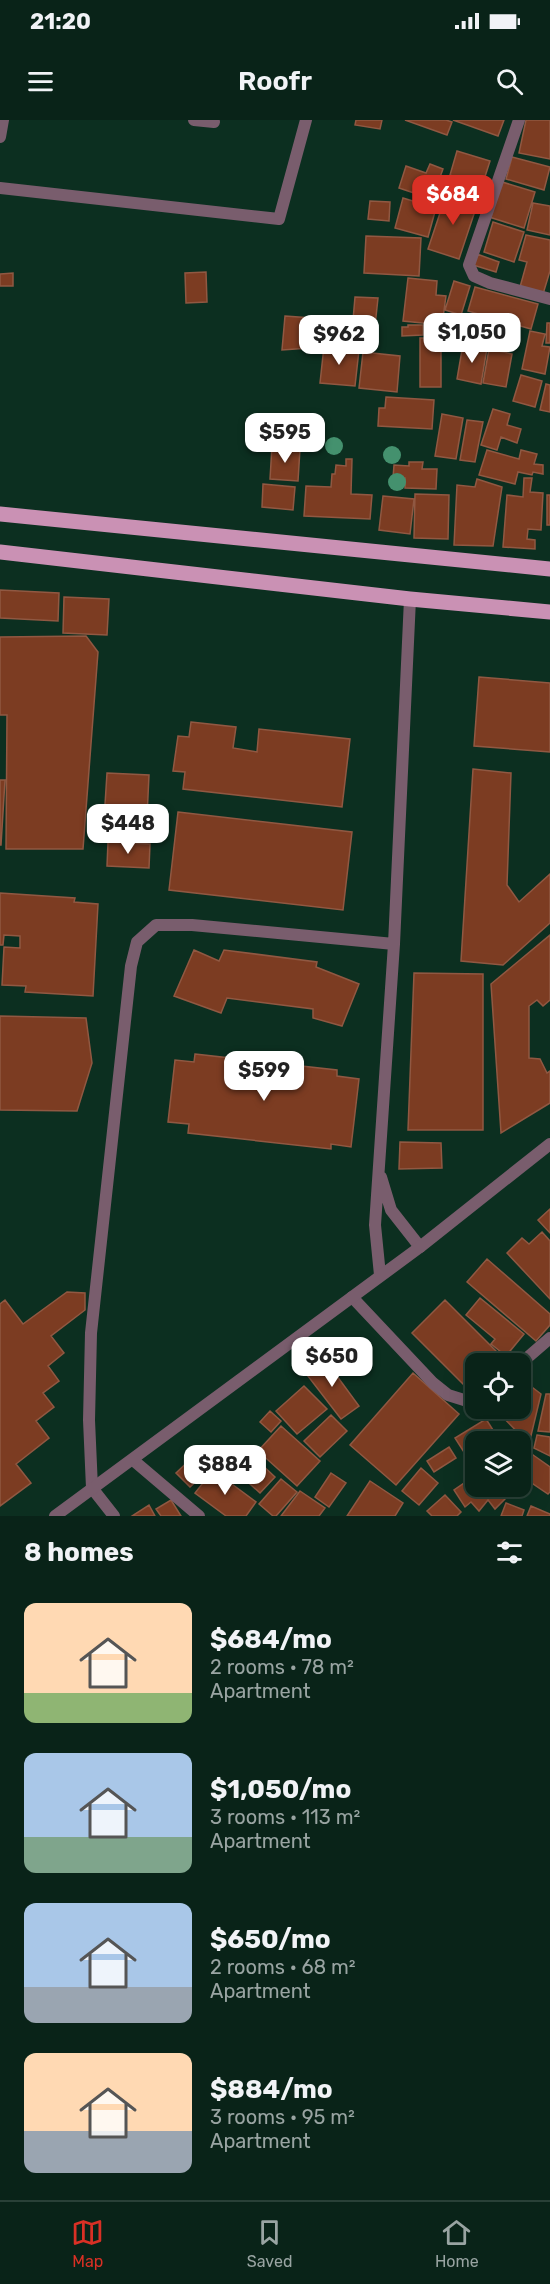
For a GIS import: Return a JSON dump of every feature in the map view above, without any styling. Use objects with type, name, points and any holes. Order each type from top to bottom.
[{"type":"main road","points":[[0,514],[550,569]]},
{"type":"main road","points":[[0,552],[410,599],[550,612]]},
{"type":"street","points":[[0,137],[3,120]]},
{"type":"street","points":[[194,120],[214,122]]},
{"type":"street","points":[[0,188],[279,219],[306,120]]},
{"type":"street","points":[[519,120],[469,265],[474,276],[490,283],[550,299]]},
{"type":"street","points":[[380,1275],[375,1225],[394,944],[410,599]]},
{"type":"street","points":[[114,1516],[92,1488],[88,1420],[91,1333],[131,966],[137,942],[156,925],[192,925],[394,944]]},
{"type":"street","points":[[55,1516],[420,1247],[550,1144]]},
{"type":"street","points":[[379,1170],[391,1210],[420,1247]]},
{"type":"street","points":[[352,1297],[433,1383],[448,1395],[465,1400]]},
{"type":"street","points":[[531,1354],[550,1338]]},
{"type":"street","points":[[133,1460],[200,1516]]},
{"type":"building","points":[[356,120],[382,120],[380,129],[355,125]]},
{"type":"building","points":[[405,120],[446,120],[452,122],[447,135]]},
{"type":"building","points":[[453,120],[504,120],[498,136]]},
{"type":"building","points":[[526,120],[550,120],[550,159],[519,153]]},
{"type":"building","points":[[457,151],[490,161],[482,186],[450,175]]},
{"type":"building","points":[[512,157],[550,167],[544,190],[506,179]]},
{"type":"building","points":[[430,164],[443,169],[432,199],[399,188],[406,166],[426,173]]},
{"type":"building","points":[[499,181],[535,192],[524,228],[489,217]]},
{"type":"building","points":[[447,192],[478,202],[459,259],[428,249]]},
{"type":"building","points":[[403,198],[436,208],[428,237],[395,228]]},
{"type":"building","points":[[370,201],[390,202],[389,221],[368,219]]},
{"type":"building","points":[[533,203],[550,206],[550,235],[527,230]]},
{"type":"building","points":[[493,222],[524,232],[514,262],[484,252]]},
{"type":"building","points":[[526,235],[550,240],[550,271],[543,294],[520,287],[527,262],[519,260]]},
{"type":"building","points":[[366,236],[421,238],[419,276],[364,273]]},
{"type":"building","points":[[477,254],[499,262],[496,272],[473,265]]},
{"type":"building","points":[[206,272],[207,302],[186,303],[185,273]]},
{"type":"building","points":[[13,273],[13,286],[0,286],[0,274]]},
{"type":"building","points":[[408,278],[437,281],[436,295],[446,296],[442,325],[403,321]]},
{"type":"building","points":[[454,281],[470,286],[461,315],[445,310]]},
{"type":"building","points":[[475,287],[538,304],[531,329],[468,311]]},
{"type":"building","points":[[355,297],[378,298],[373,345],[351,343]]},
{"type":"building","points":[[473,315],[511,325],[504,348],[467,338]]},
{"type":"building","points":[[285,316],[312,318],[310,348],[282,350]]},
{"type":"building","points":[[547,323],[550,323],[550,343],[546,343]]},
{"type":"building","points":[[408,325],[423,325],[423,335],[402,336],[402,327],[408,327]]},
{"type":"building","points":[[530,331],[545,334],[542,346],[550,347],[545,374],[522,369]]},
{"type":"building","points":[[420,338],[441,338],[441,387],[420,387]]},
{"type":"building","points":[[463,344],[487,348],[481,384],[457,379]]},
{"type":"building","points":[[324,346],[359,350],[355,386],[320,383]]},
{"type":"building","points":[[489,349],[512,354],[506,387],[483,383]]},
{"type":"building","points":[[363,352],[400,356],[397,392],[359,388]]},
{"type":"building","points":[[521,375],[542,381],[535,407],[513,401]]},
{"type":"building","points":[[546,384],[550,385],[550,412],[540,410]]},
{"type":"building","points":[[386,397],[434,400],[432,429],[378,426],[379,408],[385,408]]},
{"type":"building","points":[[493,409],[510,414],[507,425],[521,429],[517,443],[501,437],[497,450],[481,445]]},
{"type":"building","points":[[442,414],[463,418],[456,459],[435,456]]},
{"type":"building","points":[[467,420],[483,422],[475,462],[460,460]]},
{"type":"building","points":[[272,446],[300,449],[298,481],[270,479]]},
{"type":"building","points":[[487,450],[519,459],[521,450],[537,454],[534,464],[543,465],[543,474],[533,472],[532,475],[518,472],[515,484],[479,475]]},
{"type":"building","points":[[346,459],[352,459],[351,494],[372,495],[370,519],[304,516],[306,486],[331,487],[332,474],[335,474],[336,465],[346,466]]},
{"type":"building","points":[[409,462],[423,462],[422,469],[437,469],[436,489],[405,488],[405,478],[393,478],[394,465],[409,466]]},
{"type":"building","points":[[524,478],[532,478],[530,492],[543,493],[541,530],[528,529],[527,539],[535,540],[535,549],[503,547],[507,495],[523,497]]},
{"type":"building","points":[[477,479],[502,487],[493,546],[454,545],[457,485],[475,487]]},
{"type":"building","points":[[263,484],[295,487],[293,510],[262,507]]},
{"type":"building","points":[[415,494],[449,495],[448,539],[414,538]]},
{"type":"building","points":[[547,495],[550,495],[550,525],[547,525]]},
{"type":"building","points":[[383,496],[414,499],[410,534],[379,530]]},
{"type":"building","points":[[0,590],[59,593],[58,621],[0,618]]},
{"type":"building","points":[[64,597],[109,599],[107,635],[63,633]]},
{"type":"building","points":[[86,636],[98,652],[83,849],[6,849],[7,715],[0,715],[0,637]]},
{"type":"building","points":[[479,677],[550,683],[550,752],[474,746]]},
{"type":"building","points":[[191,722],[236,727],[233,748],[257,752],[259,729],[350,739],[342,807],[183,789],[185,772],[173,771],[178,736],[189,737]]},
{"type":"building","points":[[473,769],[511,773],[507,885],[519,902],[550,874],[550,923],[503,965],[461,961]]},
{"type":"building","points":[[107,773],[149,775],[146,838],[103,836]]},
{"type":"building","points":[[0,780],[5,780],[1,845],[0,845]]},
{"type":"building","points":[[178,812],[352,832],[343,910],[169,890]]},
{"type":"building","points":[[108,842],[150,844],[149,868],[107,866]]},
{"type":"building","points":[[0,893],[75,898],[74,902],[98,904],[93,996],[25,992],[26,986],[2,985],[4,947],[20,948],[20,936],[4,935],[3,945],[0,945]]},
{"type":"building","points":[[550,935],[550,1000],[543,1006],[537,1000],[529,1006],[529,1058],[540,1059],[547,1073],[550,1071],[550,1103],[501,1133],[491,984]]},
{"type":"building","points":[[194,950],[219,961],[224,950],[317,962],[316,967],[359,984],[342,1026],[313,1018],[313,1009],[227,998],[221,1013],[174,996]]},
{"type":"building","points":[[414,973],[483,974],[483,1130],[408,1130]]},
{"type":"building","points":[[0,1016],[86,1018],[92,1063],[77,1111],[0,1110]]},
{"type":"building","points":[[195,1054],[337,1070],[337,1076],[359,1079],[351,1147],[331,1144],[331,1149],[188,1133],[189,1124],[168,1122],[175,1060],[194,1062]]},
{"type":"building","points":[[400,1142],[441,1143],[442,1168],[399,1169]]},
{"type":"building","points":[[550,1209],[550,1233],[538,1220]]},
{"type":"building","points":[[542,1232],[550,1241],[550,1299],[507,1253],[522,1238],[529,1244]]},
{"type":"building","points":[[487,1259],[550,1314],[550,1325],[536,1341],[467,1282]]},
{"type":"building","points":[[67,1292],[85,1293],[85,1310],[51,1336],[64,1353],[48,1366],[59,1381],[43,1393],[54,1407],[36,1421],[49,1438],[16,1464],[31,1483],[0,1506],[0,1304],[5,1300],[23,1324]]},
{"type":"building","points":[[480,1298],[524,1334],[508,1353],[502,1353],[491,1344],[495,1339],[466,1315]]},
{"type":"building","points":[[445,1300],[497,1352],[465,1353],[465,1386],[412,1333]]},
{"type":"building","points":[[323,1357],[359,1406],[341,1419],[304,1371]]},
{"type":"building","points":[[413,1373],[459,1414],[396,1485],[350,1445]]},
{"type":"building","points":[[304,1386],[327,1409],[297,1434],[276,1411]]},
{"type":"building","points":[[531,1386],[541,1394],[531,1436],[531,1431],[516,1431],[505,1419],[531,1419]]},
{"type":"building","points":[[546,1394],[550,1394],[550,1432],[538,1431]]},
{"type":"building","points":[[270,1411],[281,1421],[271,1432],[260,1422]]},
{"type":"building","points":[[331,1415],[347,1431],[320,1457],[304,1441]]},
{"type":"building","points":[[486,1419],[494,1431],[466,1431]]},
{"type":"building","points":[[281,1426],[320,1461],[297,1486],[258,1451]]},
{"type":"building","points":[[465,1432],[465,1454],[455,1438]]},
{"type":"building","points":[[537,1435],[550,1437],[550,1456],[534,1448]]},
{"type":"building","points":[[449,1447],[456,1458],[434,1472],[427,1461]]},
{"type":"building","points":[[245,1449],[275,1477],[260,1493],[230,1466]]},
{"type":"building","points":[[531,1454],[550,1467],[550,1492],[548,1494],[531,1482]]},
{"type":"building","points":[[195,1455],[209,1470],[190,1487],[176,1473]]},
{"type":"building","points":[[421,1468],[438,1483],[419,1505],[402,1491]]},
{"type":"building","points":[[213,1470],[256,1502],[246,1516],[226,1516],[195,1493]]},
{"type":"building","points":[[331,1473],[346,1483],[329,1507],[315,1497]]},
{"type":"building","points":[[281,1479],[297,1492],[276,1516],[273,1516],[259,1504]]},
{"type":"building","points":[[370,1481],[403,1503],[395,1516],[347,1516]]},
{"type":"building","points":[[465,1482],[465,1497],[506,1497],[495,1509],[488,1500],[479,1511],[471,1502],[465,1507],[454,1490]]},
{"type":"building","points":[[300,1491],[325,1508],[319,1516],[281,1516]]},
{"type":"building","points":[[445,1495],[461,1512],[457,1516],[432,1516],[427,1511]]},
{"type":"building","points":[[171,1500],[181,1516],[161,1516],[156,1509]]},
{"type":"building","points":[[506,1503],[524,1510],[522,1516],[501,1516]]},
{"type":"building","points":[[149,1505],[155,1516],[132,1516]]},
{"type":"building","points":[[531,1506],[550,1514],[550,1516],[527,1516]]}]
